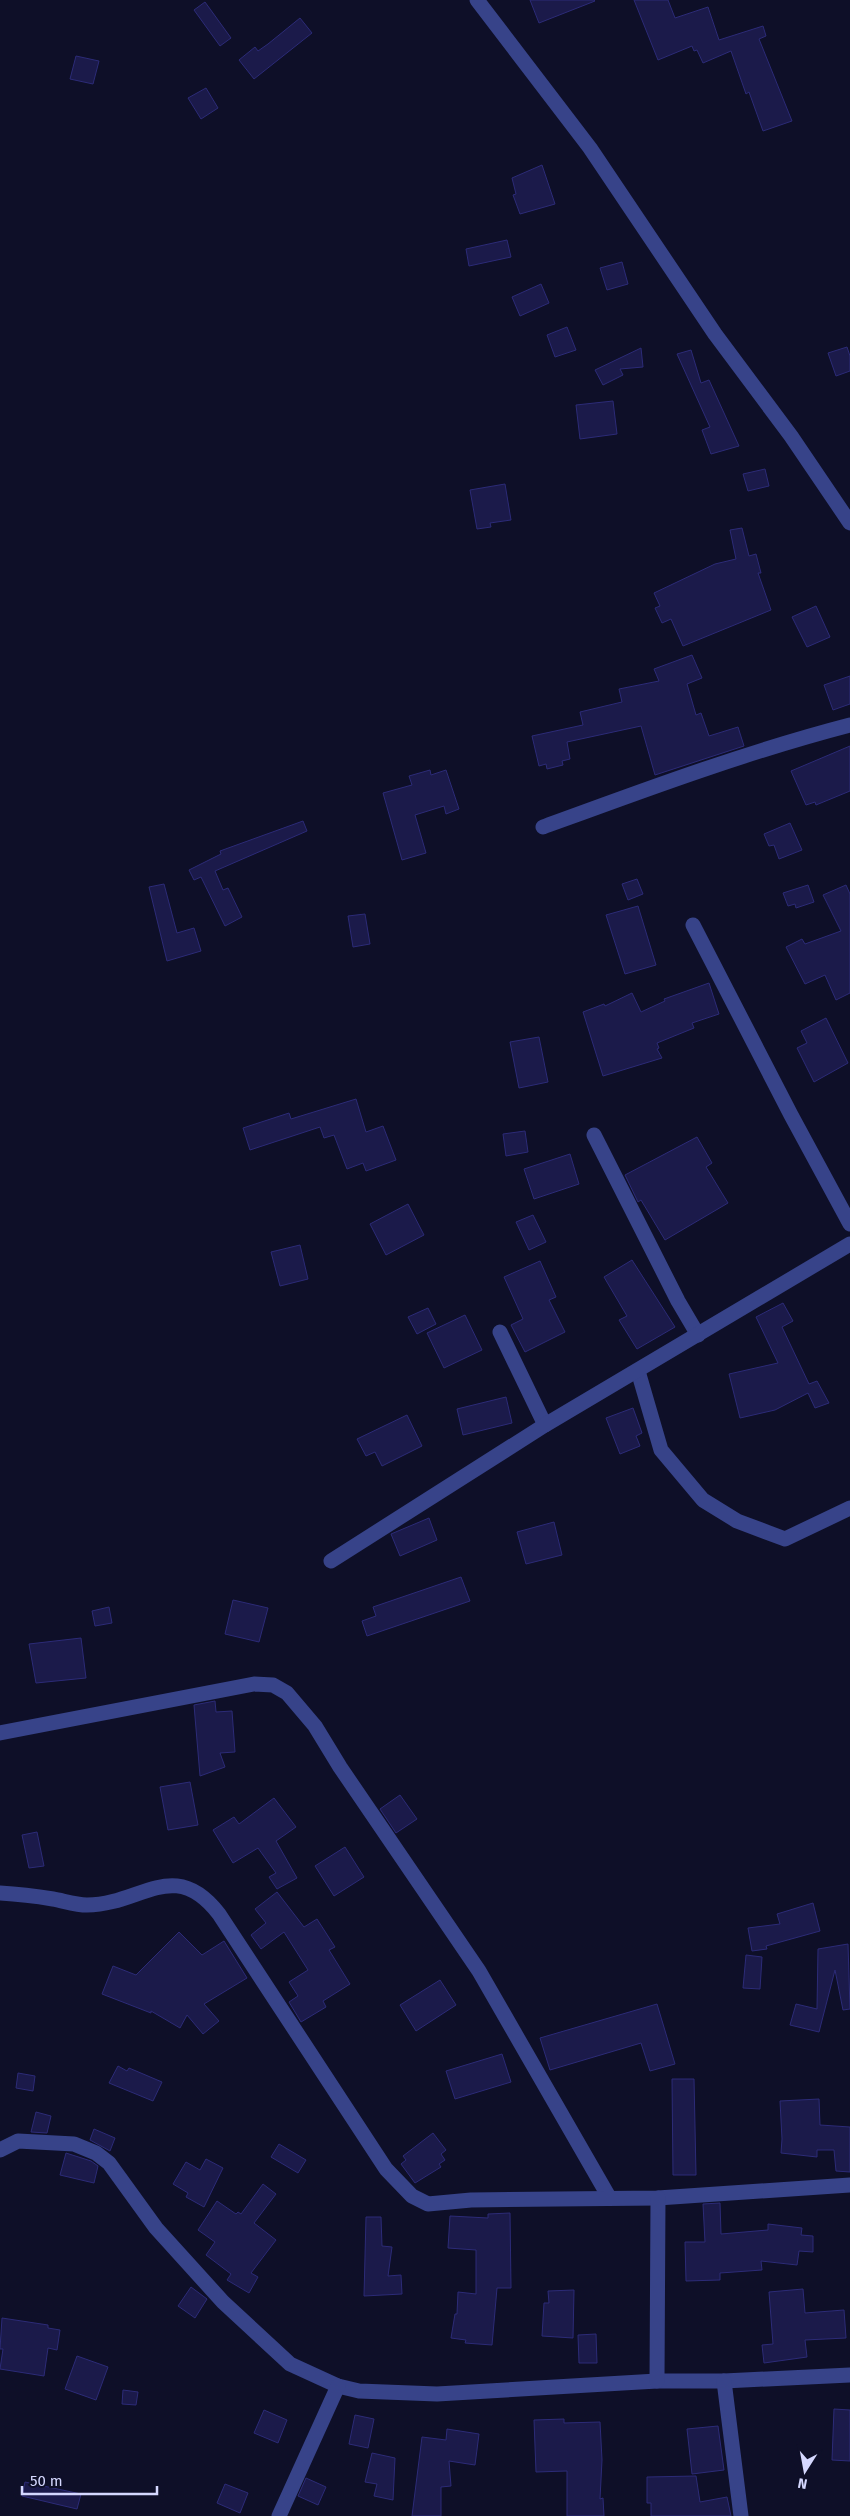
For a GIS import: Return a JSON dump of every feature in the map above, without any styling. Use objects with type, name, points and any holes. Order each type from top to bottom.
[{"type":"street","points":[[477,0],[590,148],[715,334],[791,436],[850,523]]},
{"type":"street","points":[[542,826],[658,785],[807,736],[850,725]]},
{"type":"street","points":[[694,925],[791,1115],[850,1224]]},
{"type":"street","points":[[594,1135],[678,1301],[698,1335]]},
{"type":"street","points":[[331,1561],[545,1425],[850,1244]]},
{"type":"street","points":[[500,1332],[545,1425]]},
{"type":"street","points":[[638,1371],[661,1450],[703,1500],[737,1521],[785,1539],[850,1508]]},
{"type":"street","points":[[0,1733],[254,1684],[274,1684],[287,1693],[315,1726],[479,1971],[609,2197]]},
{"type":"street","points":[[0,1894],[24,1894],[86,1905],[114,1902],[168,1885],[196,1890],[208,1899],[219,1914],[386,2169],[412,2196],[428,2204],[471,2200],[609,2197],[658,2198],[850,2185]]},
{"type":"street","points":[[0,2150],[18,2141],[74,2144],[96,2153],[109,2163],[156,2228],[223,2302],[290,2364],[338,2386],[359,2391],[437,2394],[657,2381],[724,2381],[850,2375]]},
{"type":"street","points":[[657,2381],[658,2198]]},
{"type":"street","points":[[724,2381],[740,2516]]},
{"type":"street","points":[[279,2516],[338,2386]]},
{"type":"building","points":[[530,0],[594,0],[595,1],[539,23]]},
{"type":"building","points":[[634,0],[668,0],[675,18],[708,7],[719,40],[763,26],[766,36],[759,39],[792,121],[763,131],[749,92],[746,94],[731,51],[703,63],[697,50],[694,51],[692,46],[658,60]]},
{"type":"building","points":[[205,2],[231,38],[220,46],[194,10]]},
{"type":"building","points":[[300,18],[312,33],[254,79],[239,60],[255,47],[258,51]]},
{"type":"building","points":[[76,56],[99,61],[93,84],[70,79]]},
{"type":"building","points":[[206,88],[218,108],[201,119],[188,98]]},
{"type":"building","points":[[542,165],[555,204],[520,214],[513,195],[516,194],[512,178]]},
{"type":"building","points":[[507,240],[511,257],[469,266],[466,249]]},
{"type":"building","points":[[622,262],[628,284],[607,290],[600,268]]},
{"type":"building","points":[[541,284],[549,303],[520,316],[512,297]]},
{"type":"building","points":[[567,327],[576,350],[555,357],[547,335]]},
{"type":"building","points":[[847,347],[850,356],[850,371],[836,376],[828,353]]},
{"type":"building","points":[[641,348],[643,367],[620,369],[623,375],[603,385],[595,370]]},
{"type":"building","points":[[691,350],[701,383],[709,380],[739,446],[711,454],[702,430],[710,427],[677,354]]},
{"type":"building","points":[[613,401],[617,434],[580,439],[576,405]]},
{"type":"building","points":[[765,469],[769,486],[748,491],[743,474]]},
{"type":"building","points":[[505,484],[511,520],[490,523],[491,527],[477,529],[470,490]]},
{"type":"building","points":[[742,528],[749,556],[756,554],[761,573],[758,573],[771,610],[683,646],[671,619],[662,623],[655,608],[660,606],[654,593],[715,564],[736,559],[730,530]]},
{"type":"building","points":[[816,606],[830,637],[807,647],[792,617]]},
{"type":"building","points":[[692,655],[702,678],[687,684],[696,715],[701,713],[709,736],[738,727],[744,746],[655,775],[641,726],[567,742],[570,759],[562,761],[563,765],[547,769],[546,764],[539,766],[532,736],[583,725],[580,712],[622,702],[619,689],[659,681],[654,669]]},
{"type":"building","points":[[850,676],[850,704],[833,710],[824,685]]},
{"type":"building","points":[[850,746],[850,791],[816,805],[815,802],[806,805],[791,771]]},
{"type":"building","points":[[430,770],[431,775],[446,770],[459,809],[446,814],[444,806],[415,815],[426,853],[402,860],[383,793],[412,785],[409,776]]},
{"type":"building","points":[[303,821],[307,831],[215,871],[223,890],[228,888],[242,917],[225,926],[201,877],[194,880],[189,870],[221,854],[220,851]]},
{"type":"building","points":[[790,823],[802,850],[779,859],[774,845],[769,846],[764,834]]},
{"type":"building","points":[[637,879],[643,894],[628,900],[622,884]]},
{"type":"building","points":[[164,884],[177,933],[194,928],[201,951],[167,961],[149,887]]},
{"type":"building","points":[[808,885],[814,902],[796,908],[795,904],[788,906],[783,893]]},
{"type":"building","points":[[846,885],[850,894],[850,993],[836,1000],[825,975],[805,984],[786,947],[802,939],[805,944],[841,931],[823,895]]},
{"type":"building","points":[[638,906],[656,965],[625,974],[606,915]]},
{"type":"building","points":[[365,914],[370,944],[353,947],[348,916]]},
{"type":"building","points":[[709,983],[719,1014],[692,1023],[694,1028],[657,1043],[659,1048],[657,1049],[662,1058],[603,1076],[583,1012],[604,1004],[605,1006],[632,993],[641,1012],[665,1001],[664,999]]},
{"type":"building","points":[[826,1018],[848,1063],[814,1082],[797,1048],[807,1043],[801,1031]]},
{"type":"building","points":[[539,1037],[548,1082],[519,1088],[510,1042]]},
{"type":"building","points":[[356,1099],[366,1132],[383,1126],[396,1160],[366,1171],[363,1163],[347,1169],[334,1135],[324,1138],[320,1127],[250,1150],[243,1128],[289,1113],[291,1119]]},
{"type":"building","points":[[525,1131],[528,1152],[506,1156],[503,1134]]},
{"type":"building","points":[[697,1137],[712,1163],[706,1167],[728,1203],[665,1240],[641,1200],[638,1202],[625,1175]]},
{"type":"building","points":[[570,1154],[579,1184],[534,1199],[524,1169]]},
{"type":"building","points":[[408,1204],[424,1235],[386,1255],[370,1224]]},
{"type":"building","points":[[533,1215],[546,1242],[529,1250],[516,1222]]},
{"type":"building","points":[[300,1245],[308,1279],[280,1286],[271,1252]]},
{"type":"building","points":[[632,1260],[675,1327],[637,1349],[619,1320],[627,1316],[604,1277]]},
{"type":"building","points":[[540,1261],[556,1297],[549,1300],[565,1332],[525,1352],[511,1325],[523,1319],[504,1277]]},
{"type":"building","points":[[783,1303],[793,1321],[782,1327],[809,1384],[817,1381],[829,1403],[815,1408],[808,1393],[775,1410],[740,1418],[729,1374],[778,1363],[756,1317]]},
{"type":"building","points":[[428,1308],[436,1324],[417,1334],[408,1317]]},
{"type":"building","points":[[465,1315],[482,1350],[444,1368],[427,1333]]},
{"type":"building","points":[[506,1397],[512,1423],[463,1435],[457,1409]]},
{"type":"building","points":[[633,1408],[642,1433],[636,1436],[640,1446],[620,1454],[606,1418]]},
{"type":"building","points":[[407,1415],[422,1446],[382,1466],[375,1452],[366,1456],[357,1439]]},
{"type":"building","points":[[429,1518],[437,1540],[400,1556],[391,1534]]},
{"type":"building","points":[[554,1522],[562,1555],[526,1564],[517,1532]]},
{"type":"building","points":[[461,1577],[470,1601],[367,1636],[362,1621],[376,1616],[373,1607]]},
{"type":"building","points":[[233,1600],[268,1608],[259,1642],[225,1634]]},
{"type":"building","points":[[109,1607],[112,1623],[95,1626],[92,1611]]},
{"type":"building","points":[[81,1638],[86,1678],[36,1683],[29,1644]]},
{"type":"building","points":[[215,1701],[216,1712],[232,1711],[235,1752],[220,1753],[225,1767],[200,1776],[194,1705]]},
{"type":"building","points":[[190,1782],[198,1825],[168,1830],[160,1787]]},
{"type":"building","points":[[400,1795],[417,1819],[396,1833],[380,1809]]},
{"type":"building","points":[[274,1798],[296,1827],[276,1841],[297,1878],[277,1889],[269,1877],[276,1873],[258,1848],[233,1863],[213,1830],[234,1817],[239,1824]]},
{"type":"building","points":[[37,1832],[44,1866],[29,1868],[22,1835]]},
{"type":"building","points":[[345,1847],[364,1877],[334,1896],[315,1866]]},
{"type":"building","points":[[277,1892],[304,1927],[317,1919],[335,1947],[329,1950],[350,1984],[323,2001],[326,2007],[301,2022],[289,2002],[298,1996],[289,1982],[308,1970],[284,1932],[261,1949],[251,1935],[266,1923],[255,1909]]},
{"type":"building","points":[[813,1903],[820,1931],[766,1946],[767,1949],[752,1951],[748,1928],[780,1924],[777,1914]]},
{"type":"building","points":[[179,1932],[202,1955],[224,1941],[247,1978],[204,2004],[219,2021],[203,2034],[187,2015],[180,2028],[151,2011],[151,2013],[102,1994],[113,1966],[136,1975]]},
{"type":"building","points":[[848,1944],[850,2009],[843,2010],[835,1970],[819,2032],[790,2025],[796,2004],[817,2009],[818,1949]]},
{"type":"building","points":[[746,1955],[762,1957],[760,1989],[743,1988]]},
{"type":"building","points":[[440,1980],[456,2005],[416,2031],[400,2005]]},
{"type":"building","points":[[657,2004],[675,2064],[650,2071],[641,2043],[550,2070],[540,2038]]},
{"type":"building","points":[[502,2054],[511,2082],[455,2099],[446,2071]]},
{"type":"building","points":[[118,2066],[127,2071],[129,2068],[162,2082],[153,2101],[109,2083]]},
{"type":"building","points":[[18,2073],[35,2076],[33,2091],[16,2088]]},
{"type":"building","points":[[672,2079],[694,2079],[696,2175],[673,2175]]},
{"type":"building","points":[[819,2099],[820,2125],[850,2127],[850,2172],[836,2171],[834,2150],[817,2150],[817,2157],[781,2153],[780,2101]]},
{"type":"building","points":[[36,2112],[51,2116],[47,2133],[31,2132]]},
{"type":"building","points":[[94,2129],[115,2138],[110,2151],[90,2140]]},
{"type":"building","points":[[433,2133],[446,2150],[441,2154],[445,2160],[439,2164],[441,2167],[415,2183],[401,2164],[406,2160],[403,2156]]},
{"type":"building","points":[[279,2144],[306,2160],[298,2173],[271,2157]]},
{"type":"building","points":[[66,2153],[91,2161],[98,2166],[94,2183],[60,2175]]},
{"type":"building","points":[[206,2159],[223,2168],[204,2207],[186,2197],[188,2193],[173,2184],[186,2162],[200,2170]]},
{"type":"building","points":[[263,2184],[276,2194],[254,2223],[276,2240],[251,2273],[258,2277],[249,2293],[227,2280],[231,2274],[206,2255],[215,2242],[198,2230],[217,2201],[236,2214],[238,2212],[241,2214]]},
{"type":"building","points":[[720,2203],[721,2234],[768,2230],[768,2224],[802,2228],[801,2235],[813,2236],[813,2252],[799,2251],[797,2265],[761,2261],[762,2270],[720,2273],[720,2280],[686,2281],[685,2242],[705,2242],[703,2204]]},
{"type":"building","points":[[510,2213],[511,2288],[497,2288],[492,2345],[465,2343],[466,2340],[451,2338],[455,2314],[457,2314],[458,2292],[476,2294],[476,2250],[448,2248],[450,2216],[488,2218],[488,2214]]},
{"type":"building","points":[[366,2217],[381,2217],[382,2246],[392,2247],[388,2276],[401,2275],[402,2294],[364,2296]]},
{"type":"building","points":[[191,2287],[207,2299],[195,2318],[178,2306]]},
{"type":"building","points":[[803,2289],[805,2313],[844,2310],[846,2338],[805,2340],[807,2357],[764,2363],[762,2345],[773,2344],[769,2292]]},
{"type":"building","points":[[574,2290],[573,2338],[542,2336],[544,2303],[549,2303],[548,2291]]},
{"type":"building","points":[[2,2318],[48,2325],[48,2328],[60,2330],[57,2350],[48,2348],[44,2376],[0,2369],[3,2349],[0,2349]]},
{"type":"building","points":[[596,2334],[597,2363],[579,2363],[578,2335]]},
{"type":"building","points":[[77,2356],[108,2367],[96,2400],[65,2389]]},
{"type":"building","points":[[123,2390],[138,2392],[136,2405],[122,2404]]},
{"type":"building","points":[[834,2409],[850,2410],[850,2461],[832,2460]]},
{"type":"building","points":[[264,2410],[287,2420],[278,2443],[254,2433]]},
{"type":"building","points":[[355,2415],[374,2419],[368,2448],[349,2444]]},
{"type":"building","points":[[564,2419],[564,2423],[600,2422],[602,2460],[600,2499],[603,2498],[604,2516],[567,2516],[567,2471],[536,2472],[534,2420]]},
{"type":"building","points":[[718,2426],[724,2470],[692,2474],[687,2429]]},
{"type":"building","points":[[447,2429],[479,2434],[475,2465],[449,2461],[451,2486],[441,2487],[441,2516],[412,2516],[422,2437],[446,2440]]},
{"type":"building","points":[[372,2453],[395,2458],[393,2500],[374,2496],[377,2484],[365,2482]]},
{"type":"building","points":[[696,2476],[700,2502],[727,2497],[731,2516],[651,2516],[651,2503],[647,2503],[647,2477]]},
{"type":"building","points":[[306,2478],[326,2487],[318,2505],[298,2496]]},
{"type":"building","points":[[25,2482],[81,2494],[77,2509],[22,2496]]},
{"type":"building","points":[[225,2484],[248,2493],[240,2513],[217,2503]]}]
